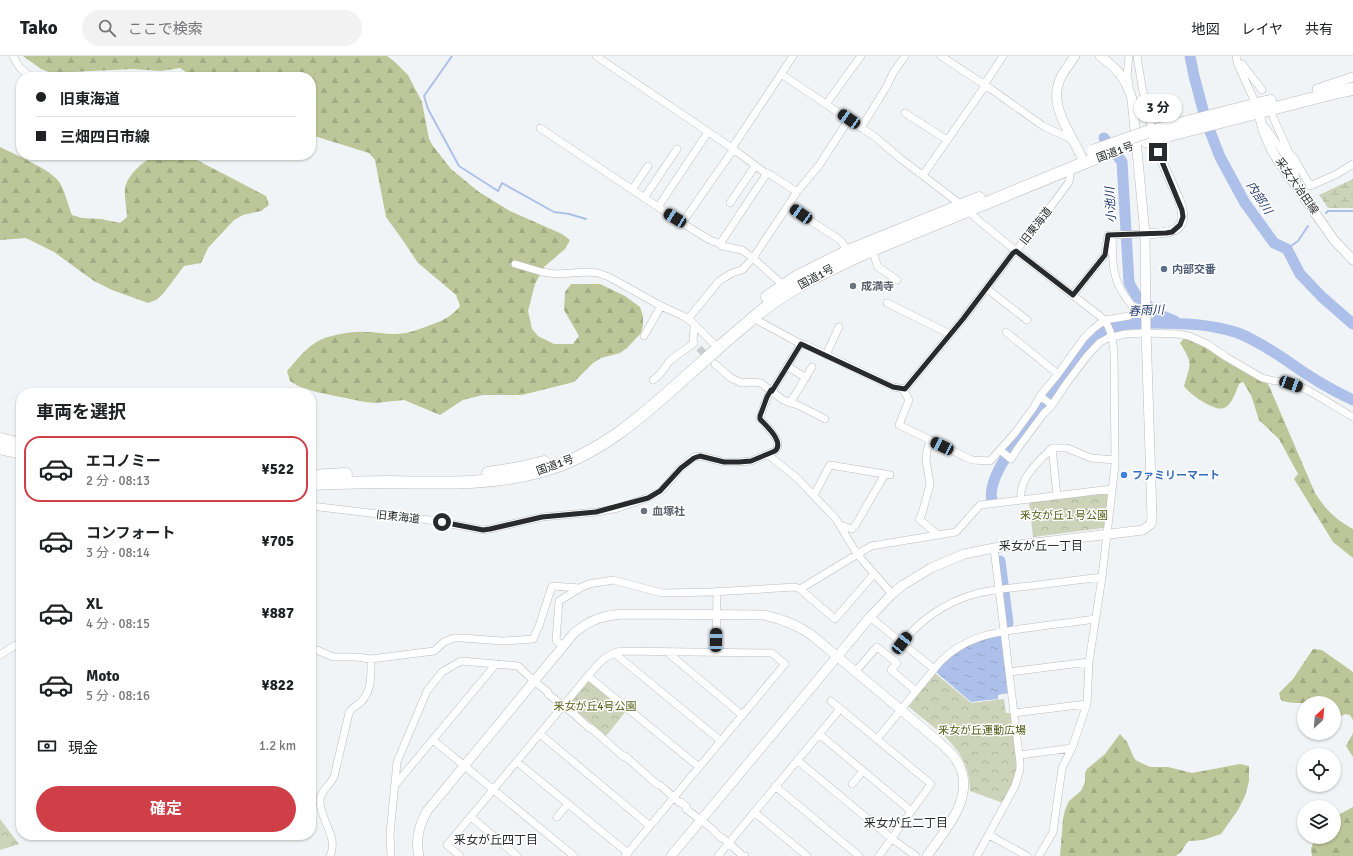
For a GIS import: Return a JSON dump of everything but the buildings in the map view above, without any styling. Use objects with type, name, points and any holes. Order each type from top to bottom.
[{"type":"highway","name":"国道1号","points":[[1253,109],[1317,89],[1353,81]]},
{"type":"highway","name":"国道1号","points":[[316,484],[352,482],[477,482],[506,480],[543,471],[587,453],[622,432],[653,407],[745,314],[786,288],[814,267],[848,251],[1071,169],[1094,155],[1154,134],[1253,109],[1353,89]]},
{"type":"highway","name":"国道1号","points":[[316,476],[354,474],[475,474],[504,471],[541,463],[559,457],[588,444],[619,423],[716,345],[753,318],[786,288],[964,208],[995,192],[1081,156],[1094,155]]},
{"type":"highway","points":[[0,439],[16,443]]},
{"type":"highway","points":[[0,448],[16,452]]},
{"type":"street","points":[[13,56],[20,68],[25,72]]},
{"type":"street","points":[[596,56],[708,132],[755,166],[797,192]]},
{"type":"street","points":[[682,223],[793,56]]},
{"type":"street","points":[[826,104],[861,56]]},
{"type":"street","points":[[861,128],[905,56]]},
{"type":"street","points":[[941,56],[1043,126],[1073,140]]},
{"type":"street","points":[[923,175],[1003,56]]},
{"type":"street","points":[[1075,56],[1059,81],[1057,99],[1058,110],[1061,118],[1081,156]]},
{"type":"street","points":[[1100,56],[1121,73],[1129,87]]},
{"type":"street","points":[[672,856],[870,617],[892,594],[916,576],[941,562],[972,552],[1143,530],[1151,524],[1151,453],[1145,284],[1132,99],[1127,75],[1129,56]]},
{"type":"street","points":[[1073,295],[1105,255],[1108,235],[1172,232],[1180,225],[1183,217],[1180,202],[1154,134],[1142,87],[1137,56]]},
{"type":"street","points":[[1236,56],[1253,109]]},
{"type":"street","points":[[1241,56],[1240,65],[1262,90]]},
{"type":"street","points":[[781,74],[849,119],[923,175],[1106,322],[1112,336],[1115,460],[1102,577],[1089,662],[1087,704],[1072,748],[1062,768],[1053,832],[1039,856]]},
{"type":"street","points":[[1317,89],[1353,77]]},
{"type":"street","name":"采女大治田線","points":[[1253,109],[1262,124],[1271,149],[1334,240],[1353,260]]},
{"type":"street","points":[[905,113],[947,140]]},
{"type":"street","points":[[1273,117],[1298,181],[1297,187]]},
{"type":"street","points":[[688,319],[719,281],[732,273],[742,270],[753,258],[797,192],[820,164],[849,119]]},
{"type":"street","points":[[1262,124],[1287,154],[1294,158],[1310,186],[1337,174],[1353,164]]},
{"type":"street","points":[[540,128],[644,198],[710,240],[722,246],[742,250],[786,288]]},
{"type":"street","points":[[658,207],[708,132]]},
{"type":"street","points":[[644,198],[677,149]]},
{"type":"street","points":[[632,190],[648,166]]},
{"type":"street","points":[[730,203],[755,166]]},
{"type":"street","name":"旧東海道","points":[[903,389],[907,387],[963,319],[1013,253],[1052,206],[1069,182],[1071,169]]},
{"type":"street","points":[[720,244],[767,173]]},
{"type":"street","points":[[788,206],[840,240],[848,251]]},
{"type":"street","points":[[753,318],[801,344],[893,387],[903,389],[909,400],[899,426],[972,460],[986,462],[992,460],[1001,451],[1084,338],[1106,322],[1129,316],[1134,312],[1132,306],[1122,292],[1115,276],[1113,267],[1113,235]]},
{"type":"street","points":[[872,250],[878,267],[897,280]]},
{"type":"street","points":[[515,264],[542,272],[556,274],[587,272],[598,273],[630,288],[661,306],[688,319],[716,345]]},
{"type":"street","points":[[986,288],[1027,320]]},
{"type":"street","points":[[887,303],[950,334]]},
{"type":"street","points":[[644,336],[661,306]]},
{"type":"street","points":[[652,380],[657,378],[678,354],[696,346],[693,341],[694,328],[696,326]]},
{"type":"street","points":[[826,355],[839,328]]},
{"type":"street","points":[[1001,451],[1011,459],[1087,356],[1099,343],[1112,336],[1146,331],[1177,334],[1197,339],[1262,378],[1285,382],[1299,387],[1353,417]]},
{"type":"street","points":[[1006,332],[1058,374]]},
{"type":"street","points":[[767,454],[775,451],[778,444],[774,434],[760,419],[764,405],[801,344]]},
{"type":"street","points":[[714,364],[728,376],[740,382],[761,383],[783,400],[800,406],[825,419]]},
{"type":"street","points":[[787,366],[806,378]]},
{"type":"street","points":[[790,403],[812,367]]},
{"type":"street","points":[[1041,396],[1051,404]]},
{"type":"street","points":[[931,440],[927,450],[926,460],[930,484],[922,514],[919,519],[938,535]]},
{"type":"street","points":[[1021,500],[1020,492],[1029,471],[1052,448],[1067,448],[1091,458],[1115,460]]},
{"type":"street","points":[[1052,448],[1057,496]]},
{"type":"street","points":[[767,454],[797,478],[814,495],[840,525],[857,554],[892,594]]},
{"type":"street","name":"旧東海道","points":[[316,507],[429,520],[483,530],[542,517],[596,512],[648,498],[660,491],[681,468],[694,458],[700,456],[724,462],[739,462],[751,461],[767,454]]},
{"type":"street","points":[[814,495],[830,465],[888,474],[852,529],[848,529],[840,525]]},
{"type":"street","points":[[800,589],[871,546],[956,532],[980,505],[1112,489]]},
{"type":"street","points":[[977,856],[1015,786],[1020,769],[1020,755],[1004,631],[1002,589],[994,548]]},
{"type":"street","points":[[562,646],[556,640],[559,600],[589,584],[613,580],[662,593],[795,587],[800,589],[835,619],[874,574]]},
{"type":"street","points":[[902,643],[919,624],[939,609],[974,594],[1002,589],[1102,577]]},
{"type":"street","points":[[316,650],[333,658],[356,657],[371,659],[434,651],[444,642],[454,638],[504,641],[533,639],[539,626],[552,586],[580,588]]},
{"type":"street","points":[[716,653],[717,591]]},
{"type":"street","points":[[419,856],[417,849],[418,834],[422,819],[432,804],[562,646],[574,633],[587,623],[594,619],[626,614],[752,614],[775,618],[797,626],[810,634],[951,752],[958,762],[964,780],[963,792],[959,809],[927,856]]},
{"type":"street","points":[[870,617],[934,669]]},
{"type":"street","points":[[876,739],[946,656],[966,642],[986,634],[1096,619]]},
{"type":"street","points":[[0,655],[16,645]]},
{"type":"street","points":[[855,672],[877,647],[897,663],[891,670],[916,691]]},
{"type":"street","points":[[460,856],[447,845],[601,661],[614,653],[620,651],[772,653],[785,664],[626,855],[517,762]]},
{"type":"street","points":[[667,652],[742,715]]},
{"type":"street","points":[[614,653],[721,741]]},
{"type":"street","points":[[330,856],[332,851],[332,840],[320,805],[320,796],[332,782],[334,777],[349,713],[360,703],[367,693],[371,675],[371,659]]},
{"type":"street","points":[[391,856],[390,834],[397,762],[427,691],[442,672],[460,661],[518,666],[548,692],[548,694],[680,803],[681,802],[690,812],[714,830],[721,838],[745,856]]},
{"type":"street","points":[[1009,672],[1089,662]]},
{"type":"street","points":[[395,785],[496,664]]},
{"type":"street","points":[[588,676],[699,767]]},
{"type":"street","points":[[831,701],[931,784],[879,856]]},
{"type":"street","points":[[1014,713],[1087,704]]},
{"type":"street","points":[[718,856],[840,709]]},
{"type":"street","points":[[540,734],[650,826]]},
{"type":"street","points":[[819,734],[911,811]]},
{"type":"street","points":[[433,740],[574,856]]},
{"type":"street","points":[[1020,755],[1072,748]]},
{"type":"street","points":[[797,760],[892,839],[916,856]]},
{"type":"street","points":[[852,784],[863,771]]},
{"type":"street","points":[[775,786],[859,856]]},
{"type":"street","points":[[557,817],[568,804]]},
{"type":"street","points":[[754,812],[807,856]]},
{"type":"street","points":[[471,818],[517,856]]},
{"type":"street","points":[[989,835],[1027,856]]},
{"type":"green space","points":[[23,56],[387,56],[408,75],[422,102],[429,139],[451,169],[479,192],[510,211],[562,234],[570,240],[565,249],[544,267],[535,284],[528,311],[532,329],[538,336],[554,344],[573,344],[579,336],[564,310],[565,292],[571,284],[600,284],[625,296],[640,307],[643,316],[641,333],[627,348],[620,353],[601,358],[593,363],[574,382],[522,395],[483,395],[463,400],[440,415],[404,400],[375,403],[365,402],[316,392],[316,388],[304,388],[298,386],[290,381],[287,371],[307,349],[320,340],[340,334],[354,332],[399,334],[409,332],[444,319],[451,315],[460,306],[456,295],[418,263],[386,217],[375,160],[369,153],[316,137],[316,72],[186,72],[180,68],[161,71],[133,69],[48,72],[41,69]]},
{"type":"green space","points":[[0,147],[16,155],[16,160],[26,160],[55,178],[62,187],[72,215],[82,218],[101,219],[120,223],[127,217],[125,192],[126,184],[133,173],[147,160],[197,160],[266,196],[269,205],[261,211],[243,215],[234,220],[208,248],[201,263],[184,266],[163,294],[156,300],[148,303],[112,290],[94,281],[54,252],[26,238],[0,240]]},
{"type":"green space","points":[[1353,179],[1353,208],[1328,208],[1319,195]]},
{"type":"green space","points":[[1184,338],[1240,364],[1263,377],[1269,386],[1315,493],[1331,514],[1353,529],[1353,558],[1333,542],[1294,479],[1298,474],[1279,439],[1259,420],[1251,395],[1243,382],[1239,384],[1229,404],[1220,409],[1202,402],[1184,386],[1190,363],[1180,343]]},
{"type":"green space","name":"釆女が丘１号公園","points":[[1109,494],[1106,525],[1103,528],[1033,537],[1029,502]]},
{"type":"green space","points":[[1313,649],[1322,650],[1353,672],[1353,720],[1350,715],[1345,714],[1341,716],[1341,696],[1297,696],[1297,703],[1285,702],[1281,700],[1279,693],[1293,679]]},
{"type":"green space","name":"釆女が丘運動広場","points":[[935,673],[971,703],[1004,699],[1006,713],[1011,713],[1017,747],[1017,764],[1014,781],[1003,803],[970,791],[969,776],[965,763],[958,752],[941,733],[909,707],[908,705]]},
{"type":"green space","name":"釆女が丘4号公園","points":[[587,681],[591,681],[627,710],[606,736],[569,705],[569,702]]},
{"type":"green space","points":[[1353,733],[1353,757],[1346,746]]},
{"type":"green space","points":[[1120,734],[1127,742],[1134,758],[1150,767],[1168,767],[1192,773],[1240,764],[1249,766],[1249,781],[1245,796],[1238,810],[1221,834],[1203,840],[1189,841],[1176,856],[1060,856],[1063,819],[1069,801],[1081,791],[1085,782],[1085,773],[1087,769],[1105,754]]},
{"type":"green space","points":[[1353,807],[1353,856],[1312,856],[1311,849],[1313,844],[1341,844],[1341,813]]},
{"type":"green space","points":[[0,819],[19,844],[0,850]]},
{"type":"water","points":[[997,635],[998,639],[1003,640],[1009,693],[998,695],[998,699],[971,702],[936,672],[948,659],[967,645]]},
{"type":"waterway","points":[[452,56],[424,96],[428,109],[459,166],[498,191],[502,183],[554,212],[569,214],[586,219]]},
{"type":"waterway","name":"内部川","points":[[1190,56],[1206,121],[1220,157],[1245,203],[1274,243],[1287,249],[1300,274],[1322,297],[1353,324]]},
{"type":"waterway","name":"小池川","points":[[1104,138],[1122,162],[1129,283],[1137,297],[1160,315],[1175,321]]},
{"type":"waterway","points":[[1326,213],[1328,211],[1353,211]]},
{"type":"waterway","points":[[1287,249],[1298,241],[1308,226]]},
{"type":"waterway","name":"春雨川","points":[[992,500],[994,480],[1014,444],[1056,390],[1085,349],[1103,332],[1117,326],[1139,323],[1186,324],[1207,326],[1238,333],[1261,344],[1317,381],[1353,400]]},
{"type":"waterway","name":"春雨川","points":[[1000,561],[1008,623],[1007,625]]},
{"type":"waterway","name":"春雨川","points":[[997,640],[1000,636]]},
{"type":"tunnel","points":[[699,348],[710,360]]},
{"type":"place","name":"内部交番","points":[[1164,269]]},
{"type":"place","name":"成満寺","points":[[853,286]]},
{"type":"place","name":"ファミリーマート","points":[[1124,475]]},
{"type":"place","name":"血塚社","points":[[644,511]]},
{"type":"district","name":"釆女が丘一丁目","points":[[1041,546]]},
{"type":"district","name":"釆女が丘二丁目","points":[[906,823]]},
{"type":"district","name":"釆女が丘四丁目","points":[[496,840]]},
{"type":"route","points":[[442,522],[483,530],[542,517],[596,512],[618,508],[648,498],[660,491],[689,460],[694,458],[700,456],[708,457],[724,462],[751,461],[775,451],[778,444],[774,434],[760,419],[760,416],[767,397],[801,344],[806,345],[893,387],[905,389],[963,319],[995,275],[1016,251],[1073,295],[1105,255],[1108,235],[1166,233],[1172,232],[1176,229],[1182,221],[1182,210],[1180,202],[1158,152]]}]
